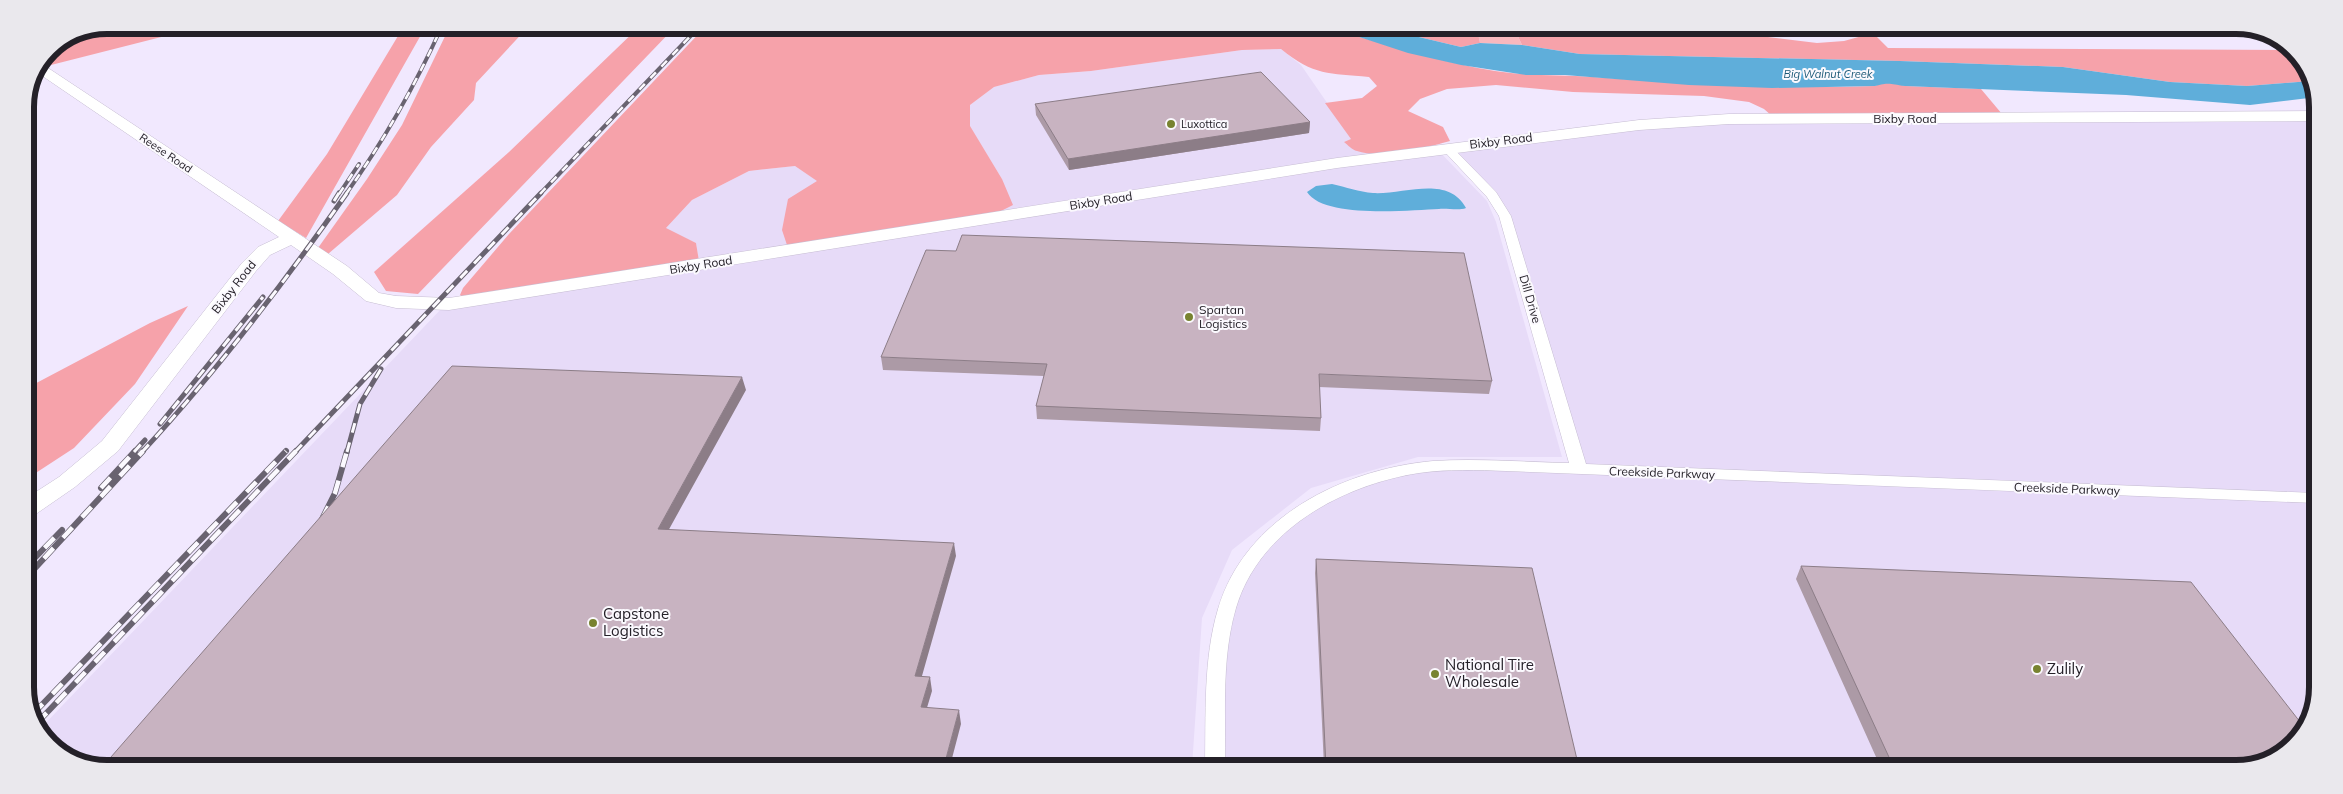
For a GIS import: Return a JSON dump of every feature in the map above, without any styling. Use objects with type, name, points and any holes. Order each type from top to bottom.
[{"type":"street","name":"Reese Road","points":[[44,70],[291,238]]},
{"type":"street","name":"Bixby Road","points":[[34,504],[74,477],[110,446],[249,267],[264,251],[291,238],[340,270],[373,297],[396,302],[462,304],[1337,163],[1447,148],[1693,120],[2309,116]]},
{"type":"street","name":"Dill Drive","points":[[1447,148],[1492,195],[1505,216],[1579,469]]},
{"type":"street","name":"Creekside Parkway","points":[[1215,760],[1219,644],[1227,607],[1236,582],[1250,561],[1274,534],[1294,516],[1322,499],[1348,488],[1408,470],[1471,465],[2309,498]]},
{"type":"shaded area","points":[[106,34],[173,34],[51,65],[48,63],[66,46],[76,40]]},
{"type":"shaded area","points":[[399,34],[421,34],[306,238],[278,221],[327,154]]},
{"type":"shaded area","points":[[446,34],[522,34],[476,83],[474,100],[431,147],[397,195],[328,254],[318,248],[367,179],[402,125]]},
{"type":"shaded area","points":[[632,34],[668,34],[418,294],[386,291],[374,272],[509,152]]},
{"type":"shaded area","points":[[698,34],[1349,34],[1458,64],[1520,74],[1804,87],[1875,86],[1891,82],[1905,86],[1981,89],[2002,114],[1772,116],[1764,109],[1749,102],[1704,96],[1573,92],[1496,85],[1447,89],[1420,99],[1408,111],[1443,127],[1450,141],[1403,152],[1378,154],[1352,149],[1344,142],[1351,139],[1325,103],[1362,98],[1377,86],[1369,77],[1322,72],[1303,64],[1281,49],[1242,50],[1091,71],[1039,75],[994,87],[970,105],[970,126],[1002,179],[1013,205],[997,213],[787,245],[782,230],[788,199],[817,181],[795,166],[749,171],[692,200],[666,228],[696,243],[699,261],[465,299],[460,295],[463,288],[509,234]]},
{"type":"shaded area","points":[[1406,34],[1478,34],[1480,43],[1461,47]]},
{"type":"shaded area","points":[[1478,34],[1517,34],[1522,45],[1480,43]]},
{"type":"shaded area","points":[[1517,34],[1744,34],[1817,43],[1844,41],[1874,34],[1888,48],[2282,50],[2300,70],[2305,81],[2247,86],[2170,82],[2063,67],[1900,61],[1580,54],[1522,45]]},
{"type":"shaded area","points":[[1281,49],[1301,65],[1352,139],[1345,142],[1389,153],[1433,145],[1487,201],[1496,222],[1562,457],[1418,457],[1311,488],[1232,550],[1202,618],[1192,760],[106,760],[92,759],[70,751],[55,739],[44,725],[443,307],[700,268],[696,243],[665,229],[692,200],[749,171],[795,166],[818,181],[1002,179],[970,127],[970,105],[994,87],[1039,75],[1091,71],[1242,50]]},
{"type":"shaded area","points":[[2309,116],[2309,697],[2302,720],[2288,739],[2273,751],[2251,759],[2237,760],[1215,760],[1219,644],[1250,561],[1321,499],[1408,470],[1579,469],[1505,216],[1447,148],[1639,125]]},
{"type":"shaded area","points":[[188,306],[135,384],[74,448],[34,474],[34,384],[150,323]]},
{"type":"water","points":[[106,34],[76,40],[92,35]]},
{"type":"water","name":"Big Walnut Creek","points":[[1350,34],[1406,34],[1461,47],[1480,43],[1522,45],[1580,54],[1900,61],[2063,67],[2170,82],[2247,86],[2305,81],[2308,98],[2250,105],[2126,95],[1890,84],[1772,88],[1689,85],[1565,75],[1526,75],[1461,65],[1408,53]]},
{"type":"water","points":[[2144,34],[2197,34],[2153,36]]},
{"type":"water","points":[[1332,184],[1373,193],[1424,188],[1437,189],[1448,192],[1458,198],[1466,208],[1389,211],[1349,210],[1316,201],[1307,192],[1316,186]]},
{"type":"building","name":"Luxottica","points":[[1261,72],[1310,122],[1068,159],[1035,104]]},
{"type":"building","name":"Spartan Logistics","points":[[962,235],[1464,253],[1492,381],[1319,374],[1321,418],[1036,406],[1047,364],[881,357],[926,250],[956,251]]},
{"type":"building","name":"Capstone Logistics","points":[[452,366],[742,377],[658,529],[954,543],[915,676],[930,677],[921,707],[959,710],[946,760],[108,760]]},
{"type":"building","name":"National Tire Wholesale","points":[[1316,559],[1532,568],[1577,760],[1326,760]]},
{"type":"building","name":"Zulily","points":[[1801,566],[2191,582],[2300,722],[2288,739],[2273,751],[2251,759],[1890,760]]},
{"type":"railway","points":[[346,194],[398,112],[438,34]]},
{"type":"railway","points":[[540,194],[692,34]]},
{"type":"railway","points":[[339,194],[359,164]]},
{"type":"railway","points":[[334,201],[339,193]]},
{"type":"railway","points":[[142,452],[197,390],[249,326],[347,193]]},
{"type":"railway","points":[[295,452],[541,193]]},
{"type":"railway","points":[[160,424],[263,297]]},
{"type":"railway","points":[[347,452],[360,404],[381,369]]},
{"type":"railway","points":[[134,452],[145,440]]},
{"type":"railway","points":[[101,488],[135,451]]},
{"type":"railway","points":[[34,569],[143,451]]},
{"type":"railway","points":[[37,709],[286,451]]},
{"type":"railway","points":[[41,719],[296,451]]},
{"type":"railway","points":[[322,519],[335,493],[347,451]]},
{"type":"railway","points":[[34,559],[62,530]]},
{"type":"place","name":"Luxottica","points":[[1171,124]]},
{"type":"place","name":"Spartan Logistics","points":[[1189,317]]},
{"type":"place","name":"Capstone Logistics","points":[[593,623]]},
{"type":"place","name":"Zulily","points":[[2037,669]]},
{"type":"place","name":"National Tire Wholesale","points":[[1435,674]]}]
